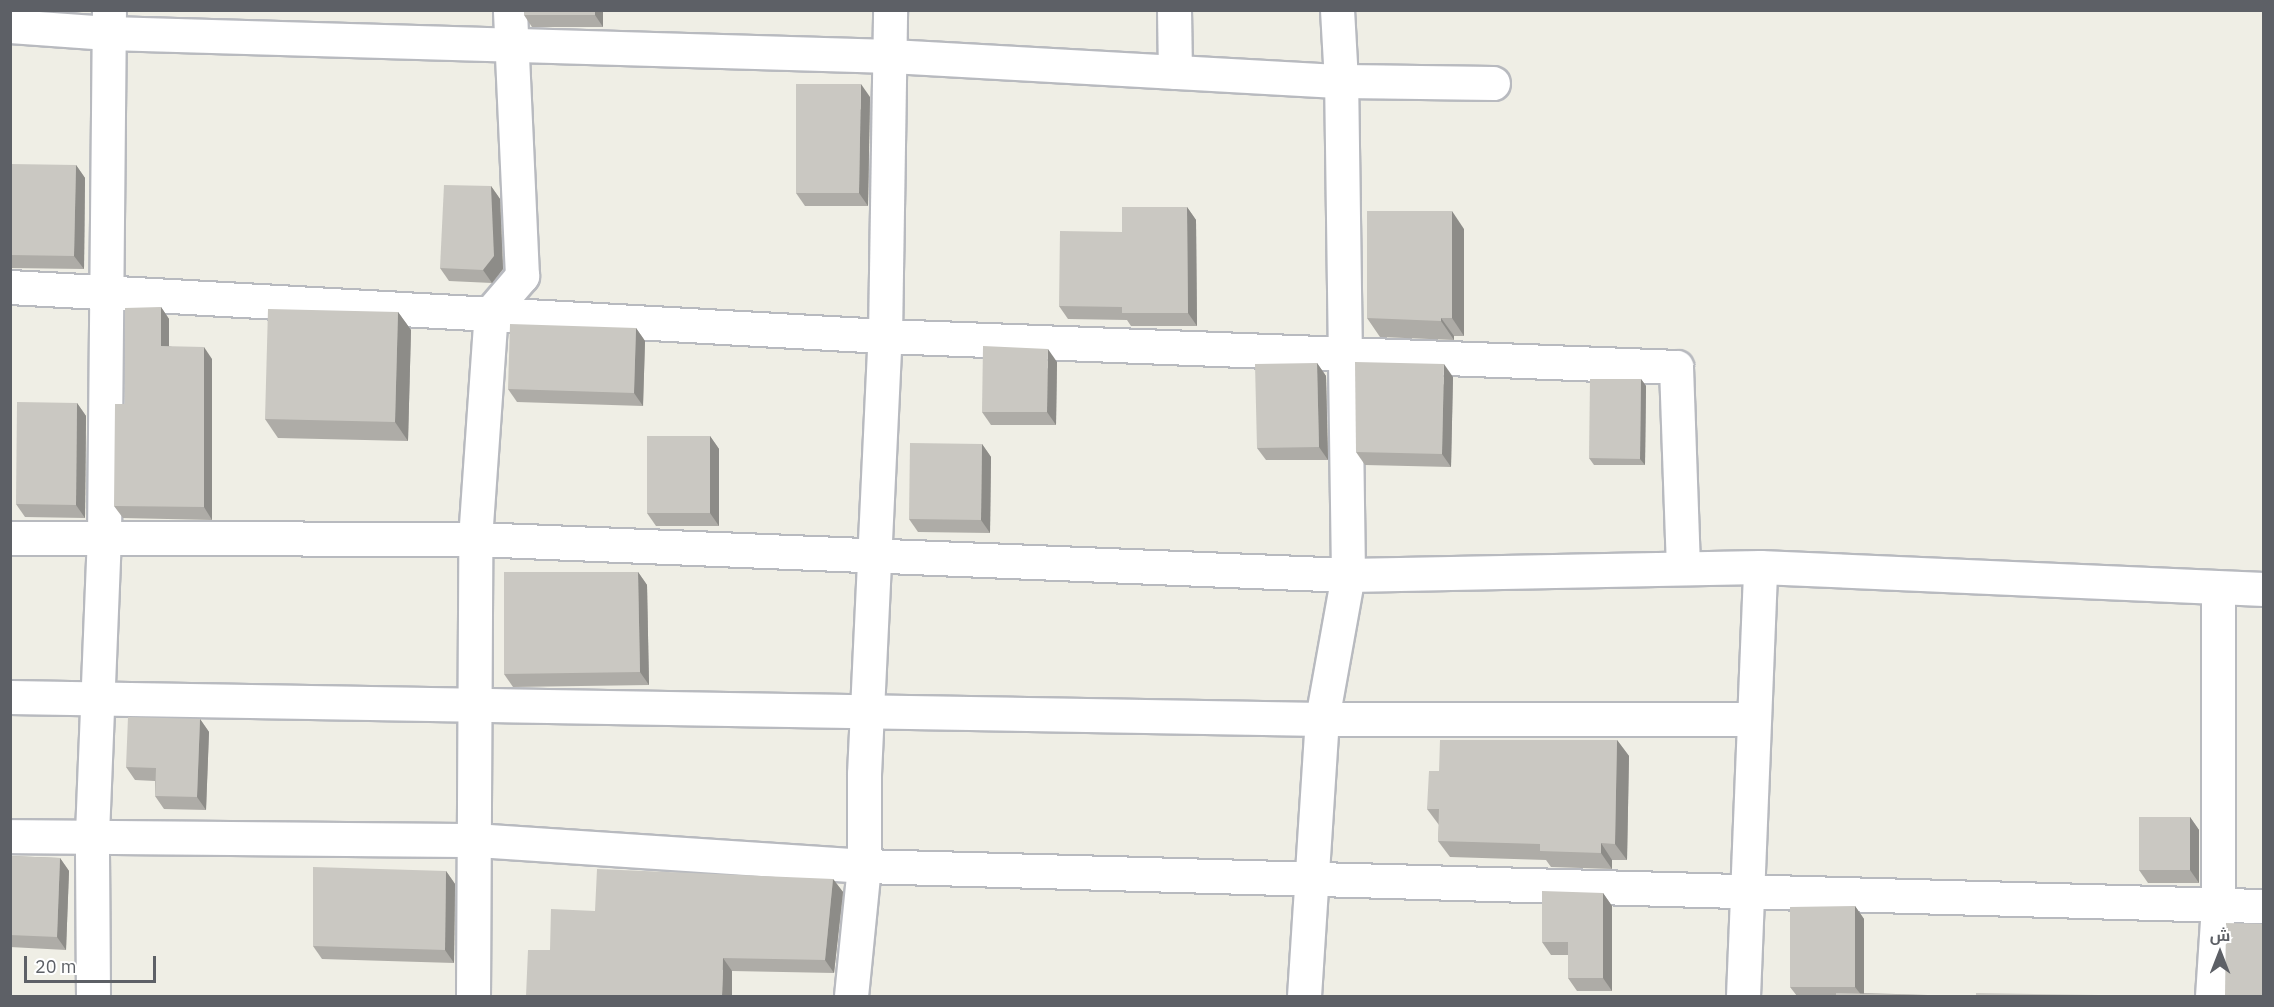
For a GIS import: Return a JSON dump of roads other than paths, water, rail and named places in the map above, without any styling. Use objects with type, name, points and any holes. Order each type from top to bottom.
[{"type":"street","points":[[473,996],[475,538],[491,312],[522,276],[510,10]]},
{"type":"street","points":[[851,996],[864,866],[864,774],[870,710],[885,336],[890,10]]},
{"type":"street","points":[[1174,10],[1175,72]]},
{"type":"street","points":[[1304,996],[1322,719],[1348,575],[1341,81],[1336,10]]},
{"type":"street","points":[[93,996],[92,834],[100,698],[104,538],[108,22]]},
{"type":"street","points":[[10,26],[108,22],[510,45],[891,56],[1341,81],[1493,83]]},
{"type":"street","points":[[10,287],[491,312],[885,336],[1676,367],[1683,566]]},
{"type":"street","points":[[10,538],[475,538],[1348,575],[1683,566],[1760,567],[2264,589]]},
{"type":"street","points":[[1743,996],[1751,719],[1760,567]]},
{"type":"street","points":[[2212,996],[2218,905],[2218,588]]},
{"type":"street","points":[[10,697],[1322,719],[1751,719]]},
{"type":"street","points":[[10,836],[92,834],[475,840],[864,866],[1313,881],[1746,888],[2264,906]]}]
